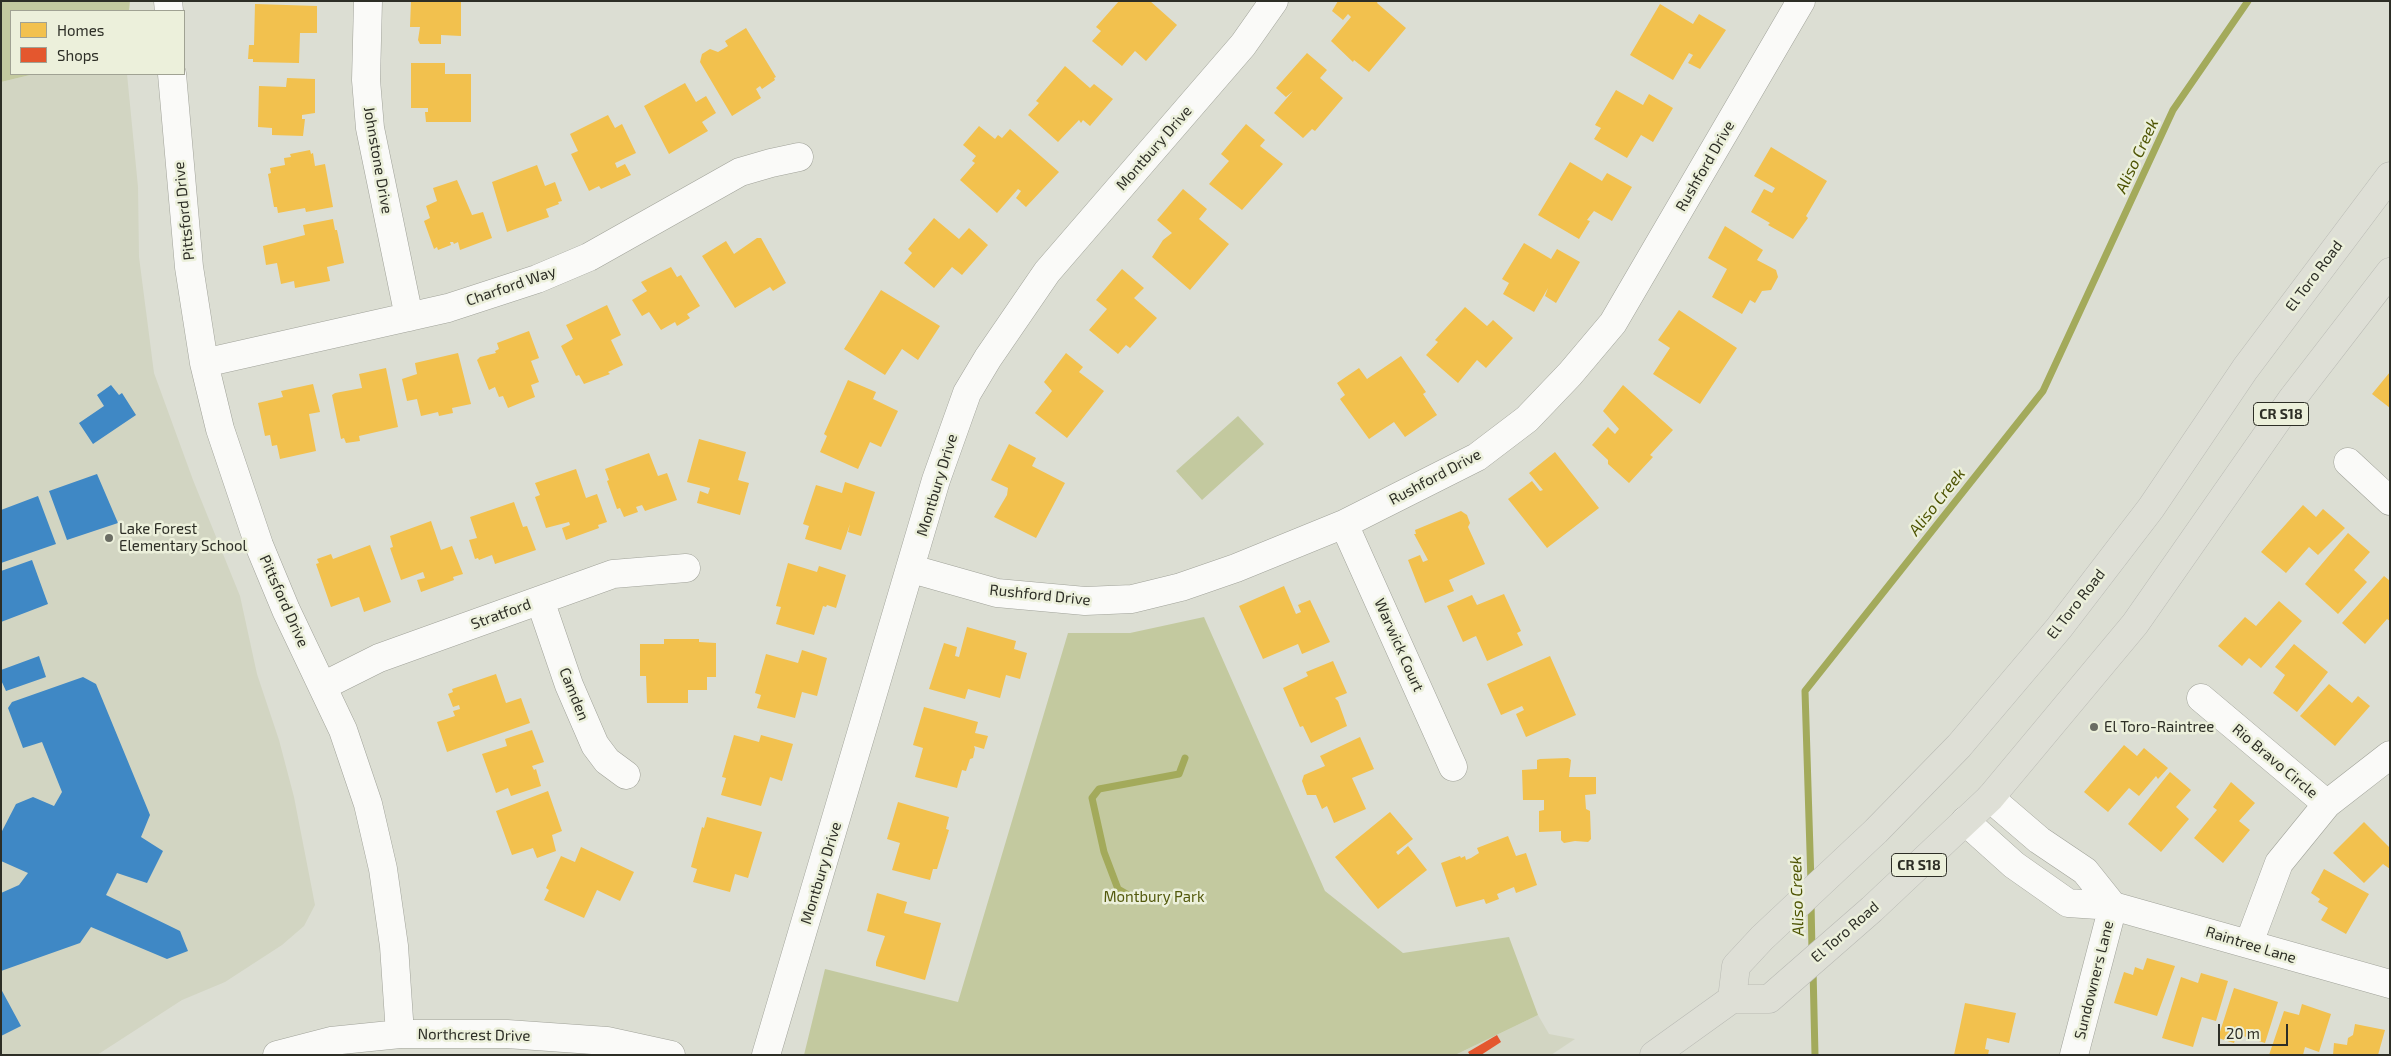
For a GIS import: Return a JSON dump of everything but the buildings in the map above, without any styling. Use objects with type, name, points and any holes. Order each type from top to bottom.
[{"type":"main road","name":"El Toro Road","points":[[2390,176],[2245,369],[2151,508],[2059,628],[1959,746],[1862,844],[1762,938],[1736,966],[1732,999],[1769,999],[1872,909],[1990,798],[2135,624],[2292,399],[2390,272]]},
{"type":"main road","points":[[1654,1055],[1732,999]]},
{"type":"street","name":"Johnstone Drive","points":[[368,1],[366,80],[370,128],[409,317]]},
{"type":"street","name":"Montbury Drive","points":[[766,1055],[950,437],[967,394],[988,358],[1047,272],[1243,45],[1274,1]]},
{"type":"street","name":"Rushford Drive","points":[[912,569],[997,593],[1085,601],[1132,599],[1181,587],[1236,568],[1344,524],[1477,457],[1527,419],[1570,374],[1613,323],[1801,1]]},
{"type":"street","name":"Pittsford Drive","points":[[172,75],[189,266],[204,364],[220,428],[256,536],[286,610],[324,686],[358,769],[381,860],[394,946],[400,1034]]},
{"type":"street","name":"Charford Way","points":[[204,364],[448,308],[537,279],[589,257],[740,172],[771,162],[799,158]]},
{"type":"street","points":[[2348,462],[2390,501]]},
{"type":"street","name":"Warwick Court","points":[[1344,524],[1453,766]]},
{"type":"street","name":"Stratford","points":[[324,686],[379,658],[613,574],[686,568]]},
{"type":"street","name":"Camden","points":[[540,600],[569,685],[595,745],[607,762],[626,775]]},
{"type":"street","name":"Rio Bravo Circle","points":[[2201,698],[2327,804]]},
{"type":"street","points":[[2249,943],[2279,863],[2327,804],[2390,756]]},
{"type":"street","points":[[1990,798],[2039,840],[2085,871],[2113,906]]},
{"type":"street","name":"Raintree Lane","points":[[1965,821],[2014,865],[2068,903],[2113,906],[2390,984]]},
{"type":"street","points":[[2036,881],[2058,853]]},
{"type":"street","name":"Sundowners Lane","points":[[2074,1055],[2113,906]]},
{"type":"street","name":"Northcrest Drive","points":[[277,1055],[331,1042],[400,1034],[508,1034],[576,1047],[607,1042],[671,1055]]},
{"type":"shaded area","name":"Lake Forest Elementary School","points":[[30,75],[127,75],[138,187],[139,257],[154,373],[193,480],[240,596],[257,674],[279,740],[294,797],[315,905],[304,926],[282,945],[225,982],[182,1000],[97,1055],[1,1055],[1,82]]},
{"type":"shaded area","points":[[1538,1015],[1549,1034],[1575,1039],[1551,1055],[1455,1055]]},
{"type":"green space","points":[[1,1],[130,1],[129,10],[10,10],[10,75],[30,75],[1,82]]},
{"type":"green space","points":[[1238,416],[1264,444],[1202,500],[1176,471]]},
{"type":"green space","name":"Montbury Park","points":[[1204,617],[1325,891],[1403,953],[1509,937],[1538,1015],[1455,1055],[804,1055],[825,969],[958,1002],[1068,633],[1130,633]]},
{"type":"waterway","name":"Aliso Creek","points":[[1811,883],[1805,691],[2043,391],[2173,110],[2248,1]]},
{"type":"waterway","points":[[1147,899],[1132,897],[1118,889],[1104,852],[1092,798],[1099,789],[1179,774],[1185,758]]},
{"type":"waterway","name":"Aliso Creek","points":[[1811,902],[1812,951]]},
{"type":"waterway","name":"Aliso Creek","points":[[1813,969],[1815,1055]]},
{"type":"place","name":"Lake Forest Elementary School","points":[[109,538]]},
{"type":"place","name":"El Toro-Raintree","points":[[2094,727]]}]
